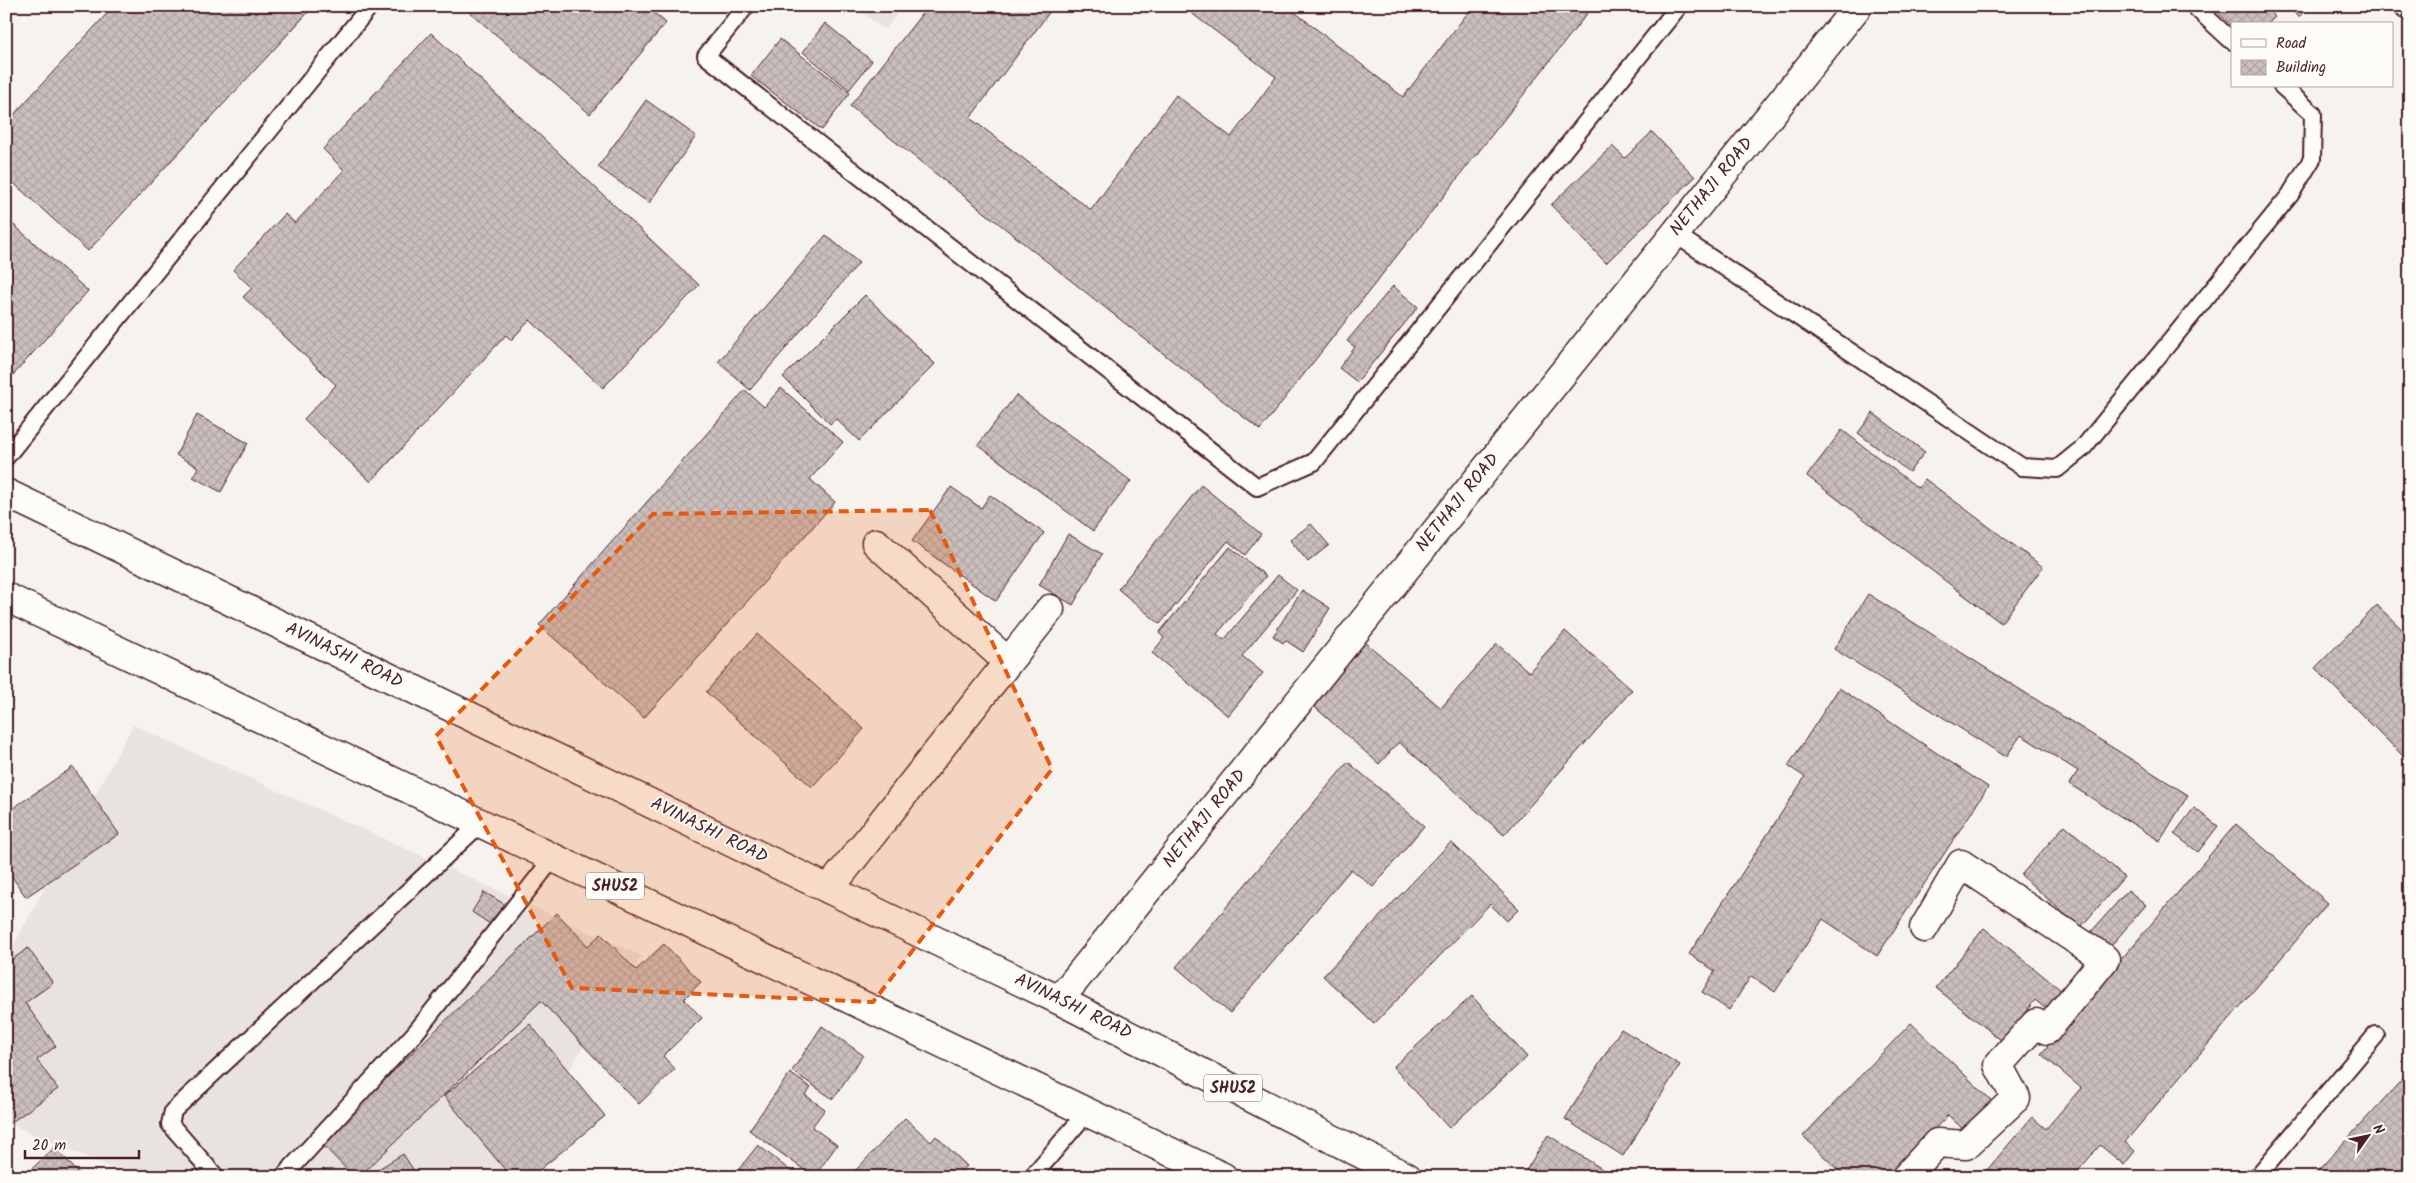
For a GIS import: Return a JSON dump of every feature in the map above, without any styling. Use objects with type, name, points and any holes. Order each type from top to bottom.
[{"type":"main road","name":"NETHAJI ROAD","points":[[1059,1000],[1858,6]]},
{"type":"main road","name":"AVINASHI ROAD","points":[[6,493],[1059,1000],[1407,1177]]},
{"type":"main road","points":[[876,543],[1008,662]]},
{"type":"main road","name":"SHU52","points":[[6,598],[1088,1111],[1223,1177]]},
{"type":"main road","points":[[829,889],[1050,609]]},
{"type":"main road","points":[[1906,1177],[1937,1143],[1966,1145],[2016,1098],[1998,1065],[2036,1023],[2047,1030],[2105,959],[1961,864],[1924,928]]},
{"type":"lane","points":[[6,457],[370,6]]},
{"type":"lane","points":[[746,6],[706,56],[1257,487],[1314,462],[1679,6]]},
{"type":"lane","points":[[2194,6],[2231,40]]},
{"type":"lane","points":[[2401,6],[2410,13]]},
{"type":"lane","points":[[1674,234],[2022,467],[2057,469],[2083,448],[2290,195],[2312,159],[2313,114],[2284,88]]},
{"type":"lane","points":[[216,1177],[170,1124],[173,1111],[481,823]]},
{"type":"lane","points":[[283,1177],[416,1032],[554,857]]},
{"type":"lane","points":[[2257,1177],[2376,1035]]},
{"type":"lane","points":[[1032,1177],[1088,1111]]},
{"type":"highlighted area","points":[[930,510],[1052,769],[873,1002],[572,988],[436,736],[653,514]]},
{"type":"shaded area","points":[[854,6],[903,6],[885,30]]},
{"type":"shaded area","points":[[133,725],[642,956],[500,1177],[132,1177],[6,1122],[6,959]]},
{"type":"building","points":[[114,6],[314,6],[88,251],[6,176],[6,123]]},
{"type":"building","points":[[462,6],[646,6],[666,23],[590,114]]},
{"type":"building","points":[[928,6],[1054,6],[970,118],[1091,210],[1176,95],[1231,137],[1276,77],[1182,6],[1287,6],[1403,97],[1473,6],[1593,6],[1260,430],[850,106]]},
{"type":"building","points":[[2211,6],[2263,6],[2275,17],[2270,22],[2231,22],[2231,25]]},
{"type":"building","points":[[2286,6],[2308,6],[2299,17]]},
{"type":"building","points":[[825,23],[872,61],[849,90],[803,52]]},
{"type":"building","points":[[431,33],[699,285],[603,388],[530,320],[511,340],[506,335],[371,482],[304,419],[336,385],[243,297],[252,288],[233,270],[285,214],[295,223],[344,170],[323,149]]},
{"type":"building","points":[[780,39],[850,93],[822,130],[751,76]]},
{"type":"building","points":[[646,100],[696,136],[649,203],[598,167]]},
{"type":"building","points":[[1652,132],[1695,177],[1606,263],[1551,205],[1612,146],[1625,158]]},
{"type":"building","points":[[6,218],[88,291],[6,383]]},
{"type":"building","points":[[826,235],[859,263],[750,390],[718,362]]},
{"type":"building","points":[[1393,286],[1418,307],[1357,382],[1339,368],[1355,347],[1347,341]]},
{"type":"building","points":[[865,295],[935,364],[859,441],[836,419],[830,424],[783,377]]},
{"type":"building","points":[[781,388],[843,442],[810,479],[835,502],[644,718],[539,625],[745,390],[764,407]]},
{"type":"building","points":[[1016,395],[1131,481],[1093,531],[978,445]]},
{"type":"building","points":[[1873,413],[1925,452],[1909,472],[1858,433]]},
{"type":"building","points":[[197,415],[248,443],[221,492],[193,477],[198,467],[176,455]]},
{"type":"building","points":[[1842,430],[1918,488],[1925,479],[2043,567],[2001,623],[1807,476]]},
{"type":"building","points":[[1201,485],[1261,534],[1245,555],[1228,541],[1160,624],[1118,589]]},
{"type":"building","points":[[951,487],[981,508],[990,495],[1044,533],[996,601],[912,541]]},
{"type":"building","points":[[1311,524],[1329,545],[1308,562],[1290,540]]},
{"type":"building","points":[[1068,534],[1102,554],[1073,605],[1039,585]]},
{"type":"building","points":[[1230,547],[1266,576],[1217,634],[1224,640],[1278,575],[1297,590],[1242,656],[1263,673],[1228,716],[1152,653],[1164,638],[1159,633]]},
{"type":"building","points":[[1302,590],[1330,608],[1303,652],[1285,640],[1283,643],[1273,636]]},
{"type":"building","points":[[1868,594],[2188,795],[2160,841],[2069,784],[2078,771],[2021,735],[2006,757],[1834,649]]},
{"type":"building","points":[[2377,605],[2410,637],[2409,762],[2315,668]]},
{"type":"building","points":[[1565,631],[1632,690],[1504,835],[1399,742],[1379,764],[1309,702],[1363,640],[1441,708],[1497,644],[1529,672]]},
{"type":"building","points":[[757,634],[864,729],[812,787],[706,692]]},
{"type":"building","points":[[1839,688],[1988,787],[1877,956],[1823,919],[1775,992],[1751,976],[1729,1010],[1702,992],[1715,971],[1689,954],[1805,777],[1788,766]]},
{"type":"building","points":[[1348,762],[1424,826],[1373,887],[1351,869],[1230,1013],[1176,967]]},
{"type":"building","points":[[73,767],[119,834],[26,897],[6,868],[6,813]]},
{"type":"building","points":[[2194,808],[2218,826],[2198,852],[2174,834]]},
{"type":"building","points":[[2236,824],[2328,903],[2125,1142],[2135,1151],[2124,1165],[2100,1145],[2073,1177],[1981,1177],[2032,1117],[2046,1129],[2081,1088],[2041,1054]]},
{"type":"building","points":[[2065,825],[2124,877],[2080,928],[2021,875]]},
{"type":"building","points":[[1451,842],[1519,909],[1507,921],[1490,904],[1374,1024],[1323,976]]},
{"type":"building","points":[[2128,890],[2146,905],[2109,948],[2091,932]]},
{"type":"building","points":[[484,892],[509,907],[496,928],[472,912]]},
{"type":"building","points":[[557,913],[588,946],[601,934],[636,970],[664,944],[701,982],[684,999],[702,1018],[663,1056],[675,1069],[639,1104],[541,1001],[359,1177],[354,1177],[320,1142]]},
{"type":"building","points":[[1984,928],[2067,995],[2052,1014],[2035,1000],[2002,1041],[1936,988]]},
{"type":"building","points":[[28,948],[53,983],[25,1003],[56,1046],[37,1060],[58,1089],[6,1126],[6,964]]},
{"type":"building","points":[[1472,996],[1527,1057],[1449,1128],[1393,1067]]},
{"type":"building","points":[[1911,1023],[1995,1104],[1968,1134],[1948,1115],[1889,1177],[1845,1177],[1803,1136]]},
{"type":"building","points":[[530,1024],[605,1116],[531,1177],[511,1177],[444,1096]]},
{"type":"building","points":[[822,1026],[863,1055],[833,1099],[792,1071]]},
{"type":"building","points":[[1621,1029],[1680,1065],[1623,1156],[1565,1119]]},
{"type":"building","points":[[2410,1071],[2410,1177],[2312,1177]]},
{"type":"building","points":[[790,1073],[811,1088],[805,1095],[825,1109],[812,1127],[837,1145],[814,1177],[749,1130]]},
{"type":"building","points":[[905,1118],[931,1142],[936,1136],[967,1166],[957,1177],[862,1177],[855,1171]]},
{"type":"building","points":[[1548,1135],[1615,1177],[1522,1177]]},
{"type":"building","points":[[758,1145],[798,1177],[749,1177],[739,1169]]},
{"type":"building","points":[[55,1147],[82,1177],[23,1177]]},
{"type":"building","points":[[403,1154],[418,1177],[374,1177],[372,1173]]}]
